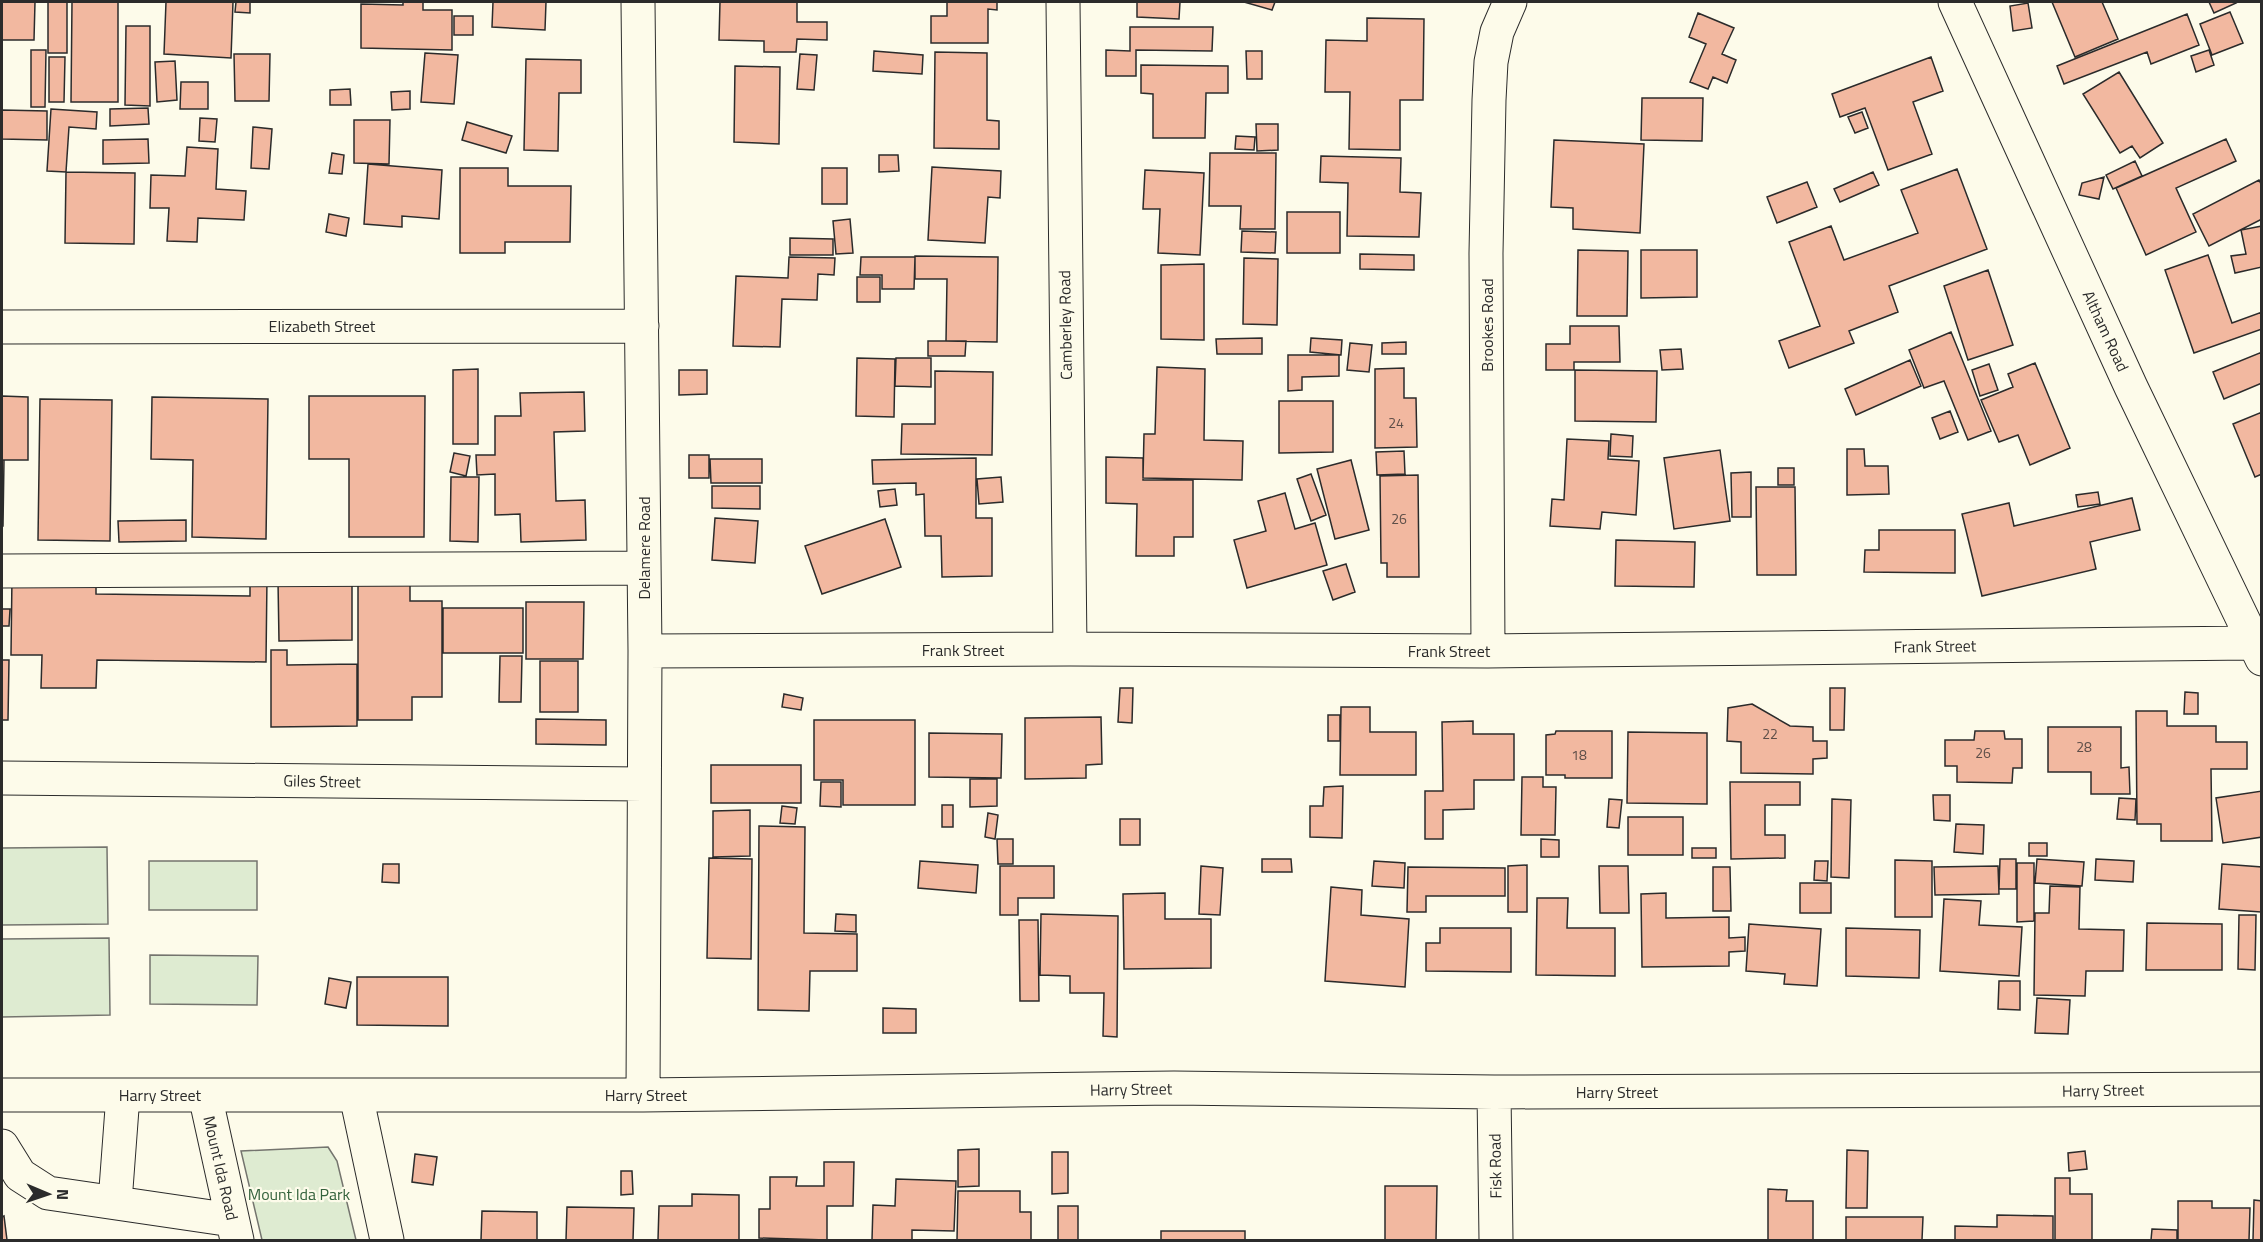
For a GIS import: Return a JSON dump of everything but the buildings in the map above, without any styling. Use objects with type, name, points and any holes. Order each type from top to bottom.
[{"type":"street","name":"Delamere Road","points":[[638,2],[645,651],[643,1095]]},
{"type":"street","name":"Camberley Road","points":[[1063,2],[1070,649]]},
{"type":"street","name":"Brookes Road","points":[[1488,651],[1486,253],[1489,100],[1491,62],[1497,32],[1510,2]]},
{"type":"street","name":"Altham Road","points":[[1955,2],[2131,387],[2257,651]]},
{"type":"street","name":"Elizabeth Street","points":[[2,327],[642,326]]},
{"type":"street","points":[[2,571],[644,568]]},
{"type":"street","name":"Frank Street","points":[[645,651],[1070,649],[2257,651]]},
{"type":"street","name":"Giles Street","points":[[2,778],[643,784]]},
{"type":"street","name":"Harry Street","points":[[2,1095],[643,1095],[1174,1089],[1494,1092],[2262,1089]]},
{"type":"street","name":"Fisk Road","points":[[1494,1092],[1496,1240]]},
{"type":"street","points":[[115,1202],[123,1095]]},
{"type":"street","name":"Mount Ida Road","points":[[205,1095],[235,1230]]},
{"type":"street","points":[[356,1095],[387,1240]]},
{"type":"street","points":[[2,1146],[20,1175],[34,1186],[67,1197],[115,1202],[235,1230]]},
{"type":"green space","points":[[107,847],[108,924],[2,925],[2,848]]},
{"type":"green space","points":[[149,861],[257,861],[257,910],[149,910]]},
{"type":"green space","points":[[109,938],[110,1015],[2,1017],[2,939]]},
{"type":"green space","points":[[150,955],[258,956],[257,1005],[150,1004]]},
{"type":"green space","name":"Mount Ida Park","points":[[328,1147],[337,1161],[356,1240],[262,1240],[241,1151]]}]
